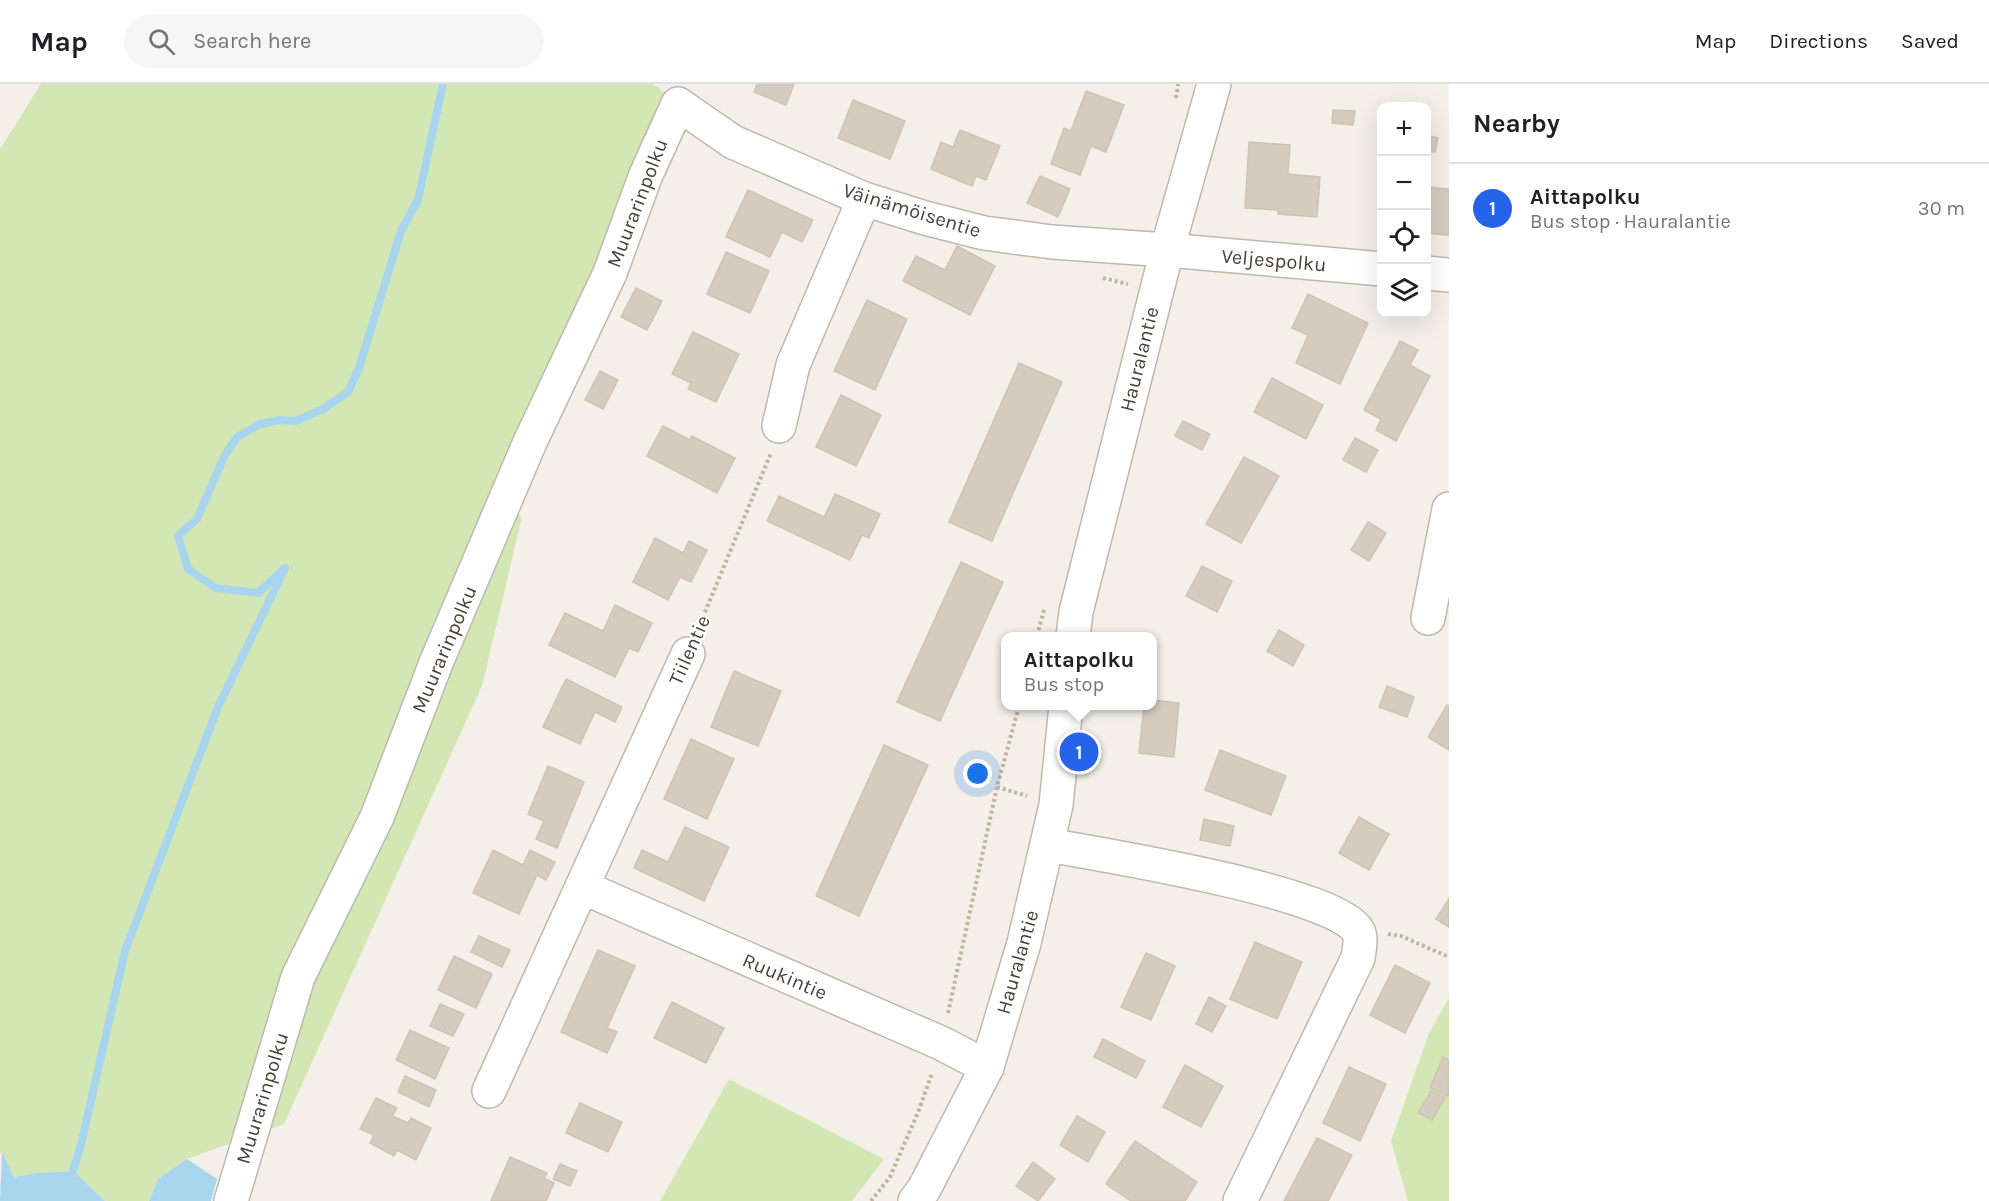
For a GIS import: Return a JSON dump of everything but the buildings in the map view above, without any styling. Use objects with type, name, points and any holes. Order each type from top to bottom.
[{"type":"street","name":"Hauralantie","points":[[1074,632],[1076,612],[1167,250],[1214,84]]},
{"type":"street","name":"Väinämöisentie","points":[[678,104],[733,142],[864,199],[925,218],[984,233],[1052,242],[1167,250]]},
{"type":"street","name":"Muurarinpolku","points":[[231,1201],[298,976],[377,817],[436,663],[530,442],[610,273],[645,177],[678,104]]},
{"type":"street","points":[[779,426],[793,365],[864,199]]},
{"type":"street","name":"Veljespolku","points":[[1167,250],[1377,269]]},
{"type":"street","points":[[1431,273],[1449,275]]},
{"type":"street","points":[[1428,618],[1449,509]]},
{"type":"street","name":"Tiilentie","points":[[489,1091],[688,654]]},
{"type":"street","name":"Hauralantie","points":[[927,1197],[987,1067],[1024,943],[1056,805],[1066,710]]},
{"type":"street","points":[[1048,845],[1194,872],[1264,889],[1324,910],[1345,920],[1357,931],[1360,944],[1358,958],[1240,1201]]},
{"type":"street","name":"Ruukintie","points":[[582,887],[942,1043],[987,1067]]},
{"type":"path","name":"Tiilentie","points":[[688,654],[769,462],[779,426]]},
{"type":"path","points":[[871,1201],[890,1177],[919,1110],[942,1043],[997,787],[1018,710]]},
{"type":"path","points":[[1357,931],[1401,936],[1449,957]]},
{"type":"green space","points":[[41,84],[653,84],[669,96],[491,498],[522,517],[482,686],[284,1124],[187,1159],[158,1179],[149,1201],[105,1201],[73,1171],[14,1177],[2,1152],[0,1154],[0,149]]},
{"type":"green space","points":[[1449,998],[1449,1201],[1408,1201],[1391,1141],[1429,1033]]},
{"type":"green space","points":[[729,1079],[884,1159],[852,1201],[660,1201]]},
{"type":"water","points":[[2,1152],[14,1177],[73,1171],[105,1201],[0,1201]]},
{"type":"water","points":[[187,1159],[217,1179],[211,1201],[149,1201],[158,1179]]},
{"type":"waterway","points":[[73,1171],[81,1145],[125,951],[218,707],[285,568],[258,593],[216,588],[188,569],[178,536],[197,519],[224,457],[237,437],[260,424],[280,420],[296,421],[323,409],[348,392],[359,368],[401,231],[418,200],[443,84]]},
{"type":"place","name":"Aittapolku","points":[[1079,752]]}]
